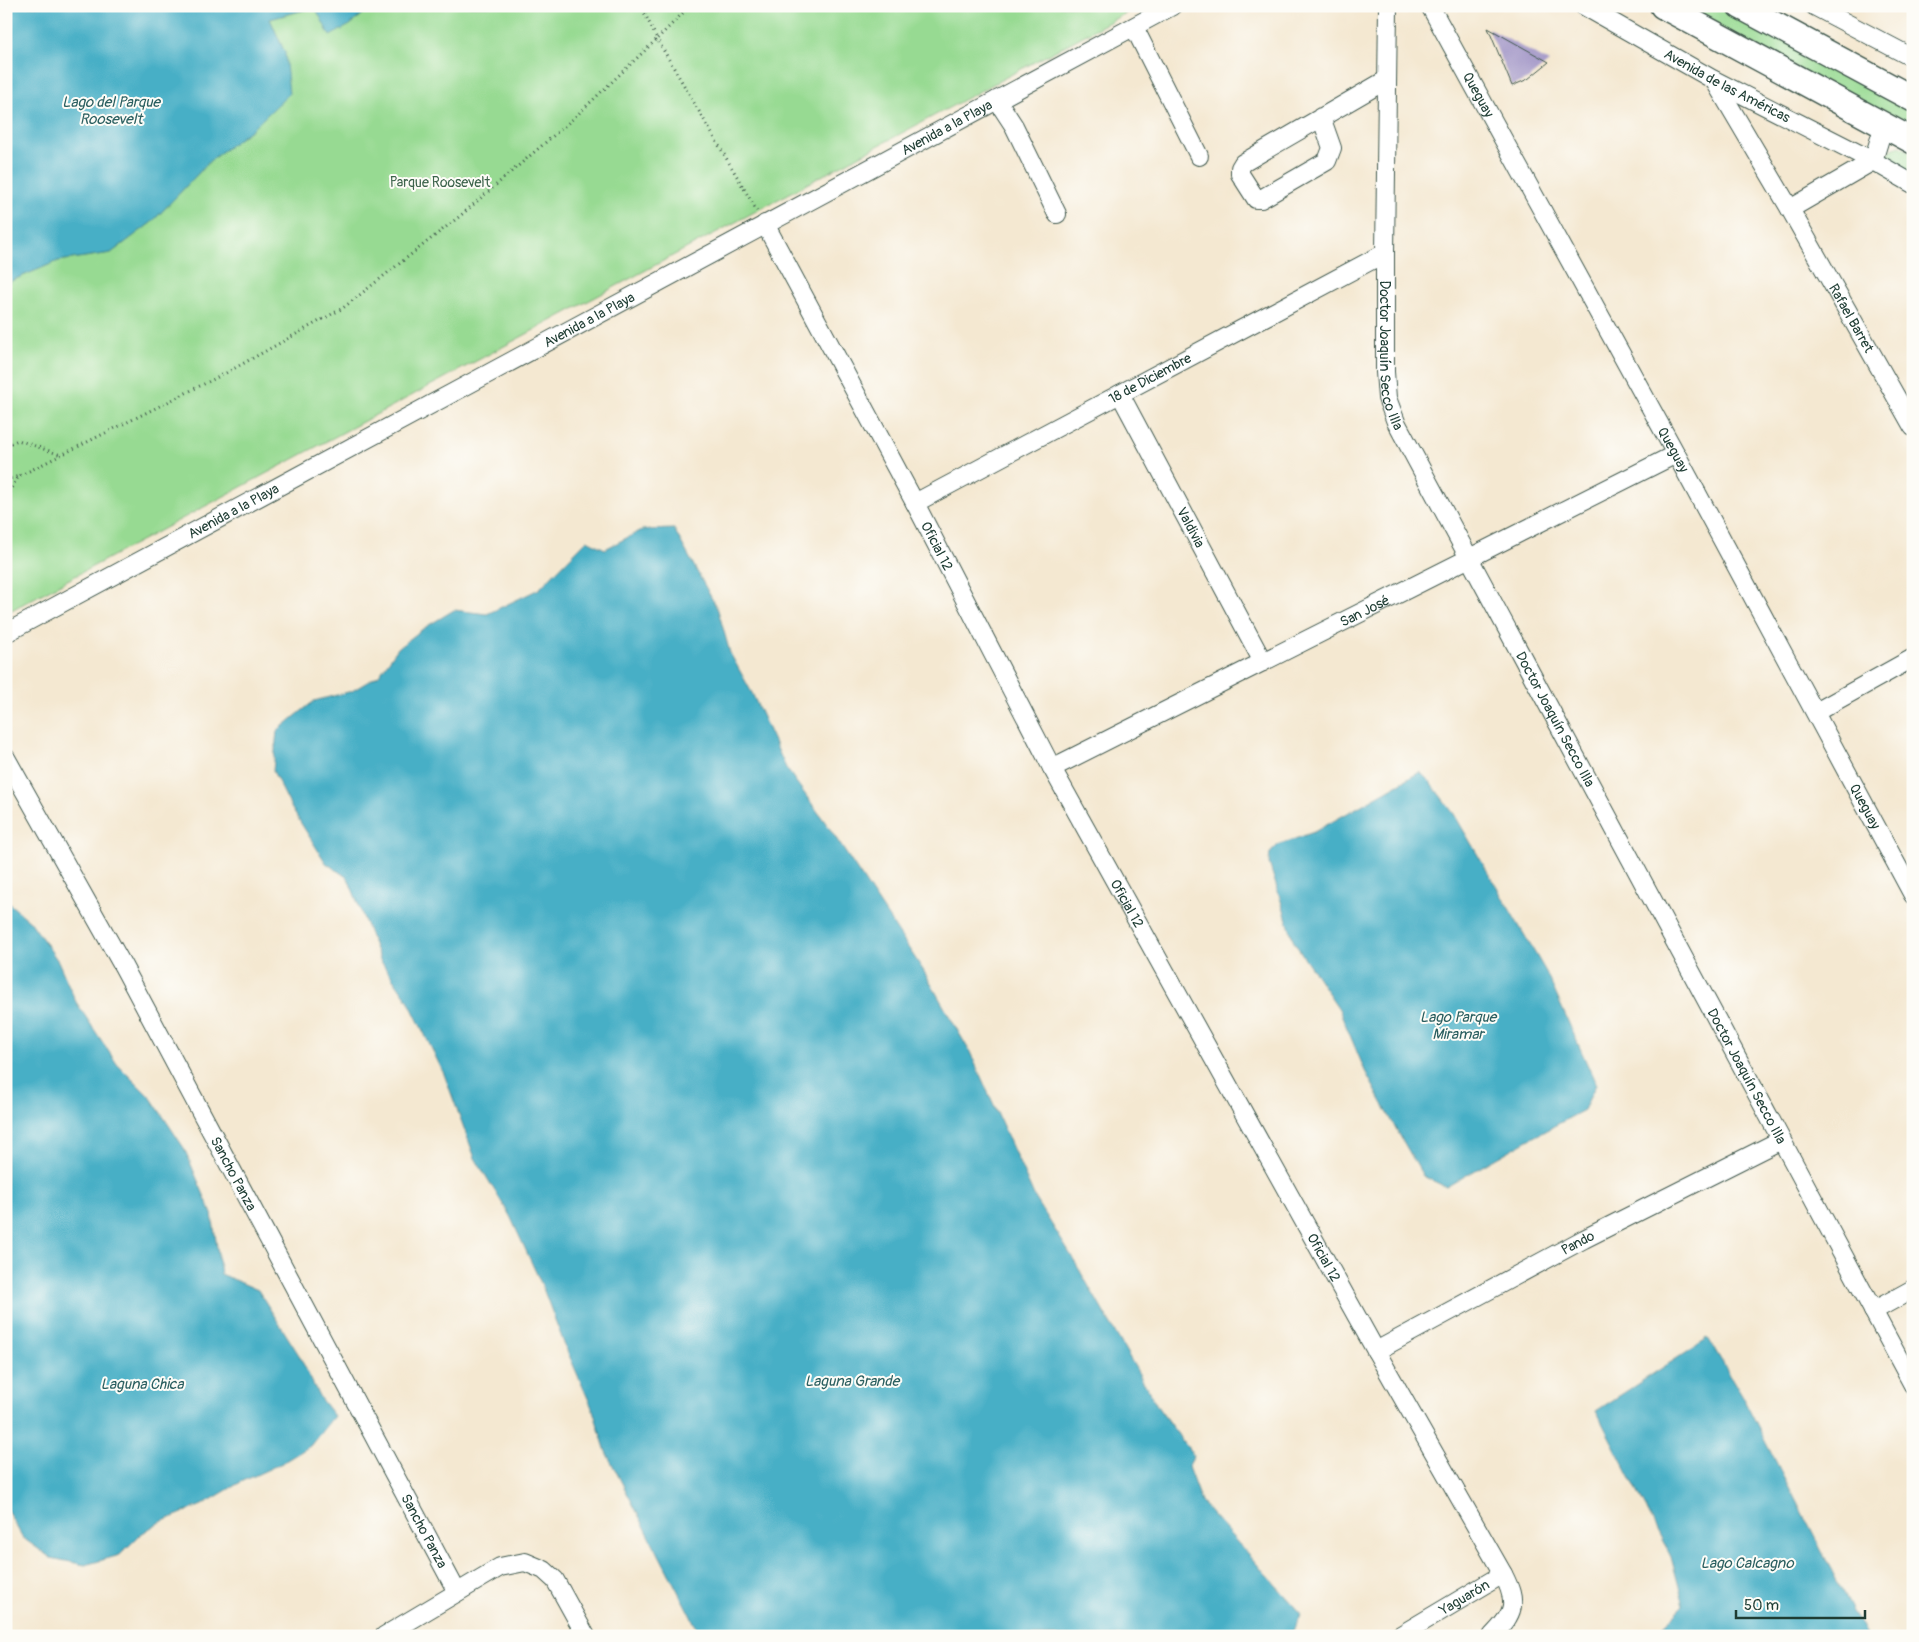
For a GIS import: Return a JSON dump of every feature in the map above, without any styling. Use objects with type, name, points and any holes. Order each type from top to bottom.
[{"type":"highway","points":[[1663,6],[1913,141]]},
{"type":"highway","points":[[1740,6],[1913,99]]},
{"type":"street","name":"Avenida a la Playa","points":[[6,633],[1172,6]]},
{"type":"street","name":"Doctor Joaquín Secco Illa","points":[[1388,6],[1384,253],[1387,398],[1396,422],[1913,1385]]},
{"type":"street","name":"Queguay","points":[[1430,6],[1676,454],[1913,895]]},
{"type":"street","name":"Avenida de las Américas","points":[[1584,6],[1714,80],[1873,161],[1913,184]]},
{"type":"street","points":[[1814,6],[1913,58]]},
{"type":"street","points":[[1134,27],[1199,156]]},
{"type":"street","points":[[1321,118],[1332,148],[1327,161],[1261,199],[1256,199],[1240,174],[1240,168],[1243,164],[1321,118],[1386,80]]},
{"type":"street","name":"Rafael Barret","points":[[1714,80],[1790,208],[1913,427]]},
{"type":"street","points":[[997,100],[1014,126],[1057,214]]},
{"type":"street","points":[[1790,208],[1873,161],[1884,125]]},
{"type":"street","name":"Oficial 12","points":[[765,224],[915,503],[1052,768],[1376,1351],[1512,1591],[1510,1614],[1492,1636]]},
{"type":"street","name":"18 de Diciembre","points":[[915,503],[1384,253]]},
{"type":"street","name":"Valdivia","points":[[1120,394],[1263,662]]},
{"type":"street","name":"San José","points":[[1052,768],[1676,454]]},
{"type":"street","points":[[1816,712],[1913,658]]},
{"type":"street","name":"Sancho Panza","points":[[6,758],[123,966],[457,1592]]},
{"type":"street","name":"Pando","points":[[1376,1351],[1584,1239],[1781,1140]]},
{"type":"street","points":[[1873,1311],[1913,1289]]},
{"type":"street","points":[[384,1636],[500,1567],[525,1562],[544,1570],[554,1580],[586,1636]]},
{"type":"street","name":"Yaguarón","points":[[1399,1636],[1503,1574]]},
{"type":"path","points":[[641,6],[657,39],[765,224]]},
{"type":"path","points":[[6,480],[19,476],[226,373],[343,308],[460,216],[575,117],[690,6]]},
{"type":"path","points":[[6,445],[18,440],[61,455]]},
{"type":"path","points":[[6,496],[19,476]]},
{"type":"green space","name":"Parque Roosevelt","points":[[372,6],[1139,6],[6,613],[6,283],[58,261],[111,253],[152,222],[211,160],[253,128],[285,53],[270,19],[315,7],[350,25]]},
{"type":"green space","points":[[1680,6],[1721,6],[1913,109],[1913,130]]},
{"type":"green space","points":[[1900,146],[1913,153],[1913,177],[1886,159],[1891,150]]},
{"type":"water","name":"Lago del Parque Roosevelt","points":[[6,6],[372,6],[350,25],[330,36],[315,7],[270,19],[285,53],[289,94],[253,128],[211,160],[152,222],[111,253],[58,261],[6,283]]},
{"type":"water","name":"Laguna Grande","points":[[674,529],[718,610],[730,653],[752,693],[786,768],[828,826],[923,970],[970,1052],[1034,1196],[1072,1257],[1159,1409],[1194,1456],[1188,1467],[1201,1502],[1302,1614],[1290,1636],[701,1636],[606,1452],[593,1410],[565,1346],[541,1283],[510,1216],[475,1158],[444,1074],[408,1000],[380,960],[348,878],[326,863],[292,809],[273,771],[277,731],[314,701],[352,691],[379,675],[398,648],[424,628],[454,610],[487,614],[539,589],[587,540],[605,549],[642,530]]},
{"type":"water","name":"Lago Parque Miramar","points":[[1420,772],[1454,814],[1546,972],[1596,1084],[1584,1110],[1446,1187],[1423,1176],[1365,1071],[1339,1009],[1294,942],[1269,863],[1270,853],[1278,845],[1314,832]]},
{"type":"water","name":"Laguna Chica","points":[[6,901],[30,921],[58,961],[76,1002],[117,1064],[151,1098],[184,1148],[212,1214],[221,1274],[258,1290],[299,1355],[320,1398],[334,1416],[310,1446],[282,1463],[239,1483],[202,1505],[158,1523],[141,1534],[120,1555],[85,1565],[51,1558],[23,1538],[6,1508]]},
{"type":"water","name":"Lago Calcagno","points":[[1708,1338],[1744,1399],[1865,1636],[1653,1636],[1684,1605],[1671,1557],[1596,1411]]},
{"type":"building","points":[[1488,28],[1549,62],[1528,79],[1512,86]]}]
